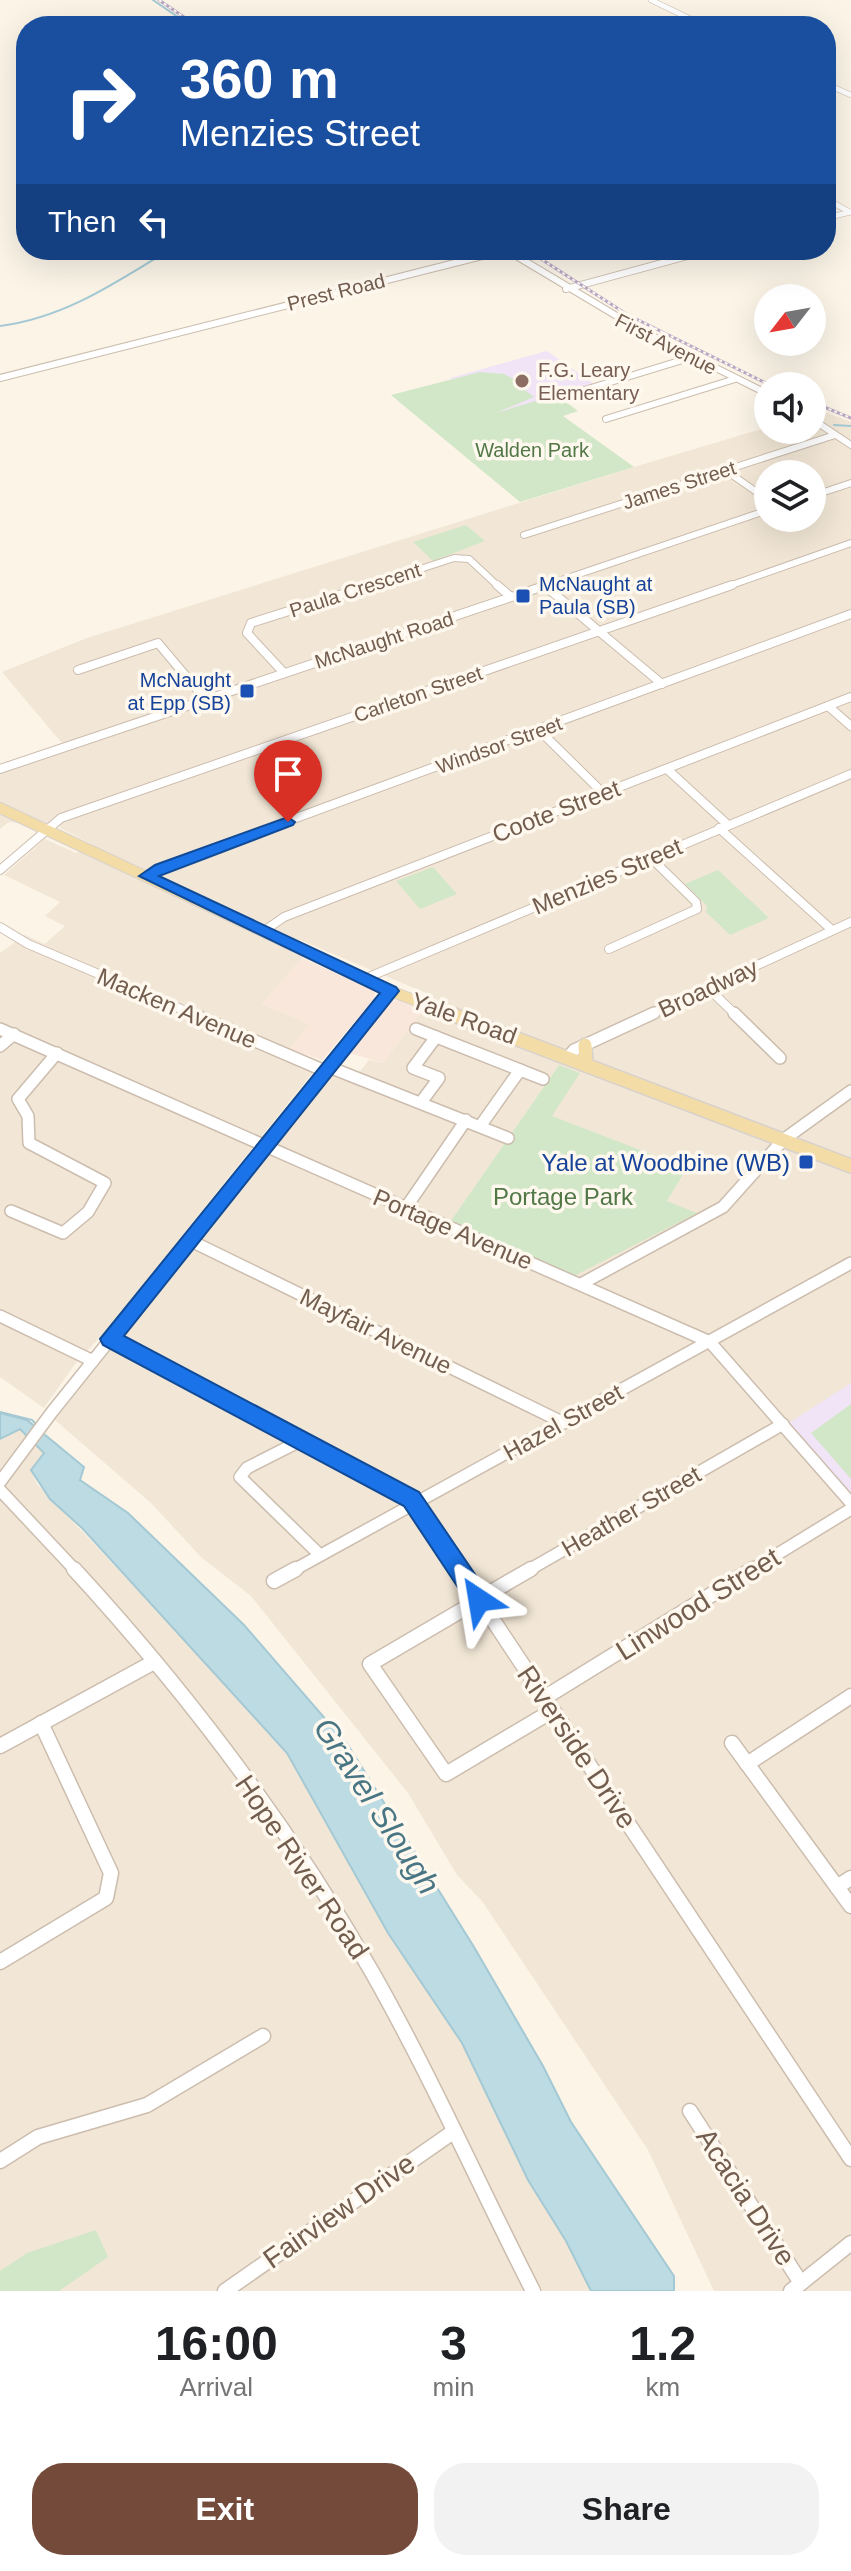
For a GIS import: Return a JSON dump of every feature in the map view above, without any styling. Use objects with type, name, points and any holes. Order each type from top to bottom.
[{"type":"main road","name":"Yale Road","points":[[0,808],[390,991],[851,1166]]},
{"type":"main road","points":[[585,1045],[586,1064]]},
{"type":"street","points":[[651,0],[684,16]]},
{"type":"street","name":"Prest Road","points":[[0,378],[461,260]]},
{"type":"street","name":"Prest Road","points":[[523,260],[566,289]]},
{"type":"street","points":[[566,289],[672,260]]},
{"type":"street","name":"First Avenue","points":[[566,289],[689,358],[754,388]]},
{"type":"street","points":[[565,396],[689,358]]},
{"type":"street","points":[[606,419],[735,379]]},
{"type":"street","points":[[826,429],[851,445]]},
{"type":"street","name":"James Street","points":[[524,535],[835,435]]},
{"type":"street","points":[[725,470],[754,490]]},
{"type":"street","points":[[826,491],[851,483]]},
{"type":"street","name":"McNaught Road","points":[[0,769],[754,515]]},
{"type":"street","name":"Carleton Street","points":[[0,870],[61,818],[851,543]]},
{"type":"street","name":"Paula Crescent","points":[[284,673],[247,633],[251,623],[454,558],[469,559],[511,597]]},
{"type":"street","points":[[545,586],[662,684]]},
{"type":"street","name":"Windsor Street","points":[[147,876],[160,868],[851,614]]},
{"type":"street","points":[[78,670],[158,643],[206,700]]},
{"type":"street","name":"Coote Street","points":[[264,931],[284,917],[851,697]]},
{"type":"street","points":[[828,706],[851,726]]},
{"type":"street","points":[[539,730],[603,793]]},
{"type":"street","points":[[667,769],[832,930]]},
{"type":"street","name":"Menzies Street","points":[[364,979],[851,774]]},
{"type":"street","points":[[609,949],[697,909],[696,902],[651,858]]},
{"type":"street","name":"Broadway","points":[[568,1057],[585,1045],[851,922]]},
{"type":"street","name":"Macken Avenue","points":[[0,927],[28,944],[327,1069],[403,1098],[422,1101],[508,1138]]},
{"type":"street","points":[[708,988],[780,1058]]},
{"type":"street","points":[[3,1478],[110,1339],[390,991]]},
{"type":"street","name":"Portage Avenue","points":[[0,1029],[710,1342],[851,1506]]},
{"type":"street","points":[[416,1029],[543,1079]]},
{"type":"street","points":[[0,1046],[14,1034]]},
{"type":"street","points":[[422,1101],[439,1078],[413,1068],[436,1037]]},
{"type":"street","points":[[11,1211],[63,1233],[90,1211],[105,1183],[29,1143],[28,1116],[18,1099],[57,1053]]},
{"type":"street","points":[[481,1125],[520,1070]]},
{"type":"street","points":[[581,1284],[723,1207],[783,1140],[851,1091]]},
{"type":"street","points":[[405,1209],[466,1120]]},
{"type":"street","name":"Mayfair Avenue","points":[[189,1240],[564,1423]]},
{"type":"street","name":"Hazel Street","points":[[274,1581],[851,1263]]},
{"type":"street","points":[[0,1316],[93,1361]]},
{"type":"street","name":"Riverside Drive","points":[[110,1339],[415,1503],[851,2159]]},
{"type":"street","name":"Heather Street","points":[[552,1711],[446,1774],[370,1664],[783,1424]]},
{"type":"street","points":[[302,1440],[247,1468],[240,1477],[320,1555]]},
{"type":"street","name":"Hope River Road","points":[[0,1490],[154,1662],[249,1785],[344,1926],[382,1990],[533,2291]]},
{"type":"street","name":"Linwood Street","points":[[544,1698],[851,1506]]},
{"type":"street","points":[[0,1746],[154,1662]]},
{"type":"street","points":[[747,1764],[851,1696]]},
{"type":"street","points":[[0,1962],[106,1898],[111,1873],[41,1723]]},
{"type":"street","points":[[732,1743],[851,1906]]},
{"type":"street","points":[[837,1887],[851,1878]]},
{"type":"street","points":[[0,2161],[38,2137],[147,2105],[263,2036]]},
{"type":"street","name":"Acacia Drive","points":[[690,2111],[796,2287]]},
{"type":"street","name":"Fairview Drive","points":[[225,2291],[453,2132]]},
{"type":"street","points":[[796,2287],[851,2243]]},
{"type":"shaded area","name":"F.G. Leary Elementary","points":[[547,351],[594,384],[496,413],[450,378]]},
{"type":"shaded area","points":[[826,413],[851,422],[851,2291],[714,2291],[648,2150],[482,1901],[457,1875],[408,1793],[251,1596],[201,1557],[151,1503],[55,1420],[333,1074],[381,1082],[359,1073],[369,1060],[383,1063],[433,996],[300,940],[302,958],[262,1004],[310,1024],[283,1057],[314,1071],[103,1334],[75,1364],[44,1408],[0,1377],[0,953],[25,935],[45,944],[65,926],[45,916],[60,902],[4,875],[45,839],[76,853],[92,844],[59,825],[9,822],[0,829],[0,774],[67,749],[2,672],[87,638],[754,431],[754,444],[826,444]],"holes":[[[559,1065],[579,1074],[551,1116],[687,1168],[667,1201],[697,1214],[449,1224]]]},
{"type":"shaded area","points":[[302,958],[375,991],[374,999],[322,1060],[290,1049],[309,1024],[262,1004]]},
{"type":"shaded area","points":[[398,1000],[423,1010],[383,1063],[349,1053],[390,1002]]},
{"type":"shaded area","points":[[851,1383],[851,1494],[789,1423]]},
{"type":"shaded area","points":[[20,1429],[44,1454],[31,1470],[37,1484],[225,1682],[287,1753],[388,1933],[462,2043],[528,2180],[566,2241],[591,2291],[0,2291],[0,1439]]},
{"type":"green space","name":"Walden Park","points":[[480,372],[504,374],[523,384],[521,387],[534,397],[496,413],[542,399],[547,403],[562,399],[578,411],[563,416],[634,467],[520,502],[391,395]]},
{"type":"green space","points":[[466,525],[485,541],[433,561],[413,542]]},
{"type":"green space","points":[[433,867],[457,894],[420,909],[396,881]]},
{"type":"green space","points":[[718,870],[769,918],[730,935],[706,912],[707,906],[685,884]]},
{"type":"green space","name":"Portage Park","points":[[559,1065],[580,1073],[552,1116],[687,1168],[667,1201],[697,1213],[574,1276],[448,1225]]},
{"type":"green space","points":[[851,1404],[851,1479],[811,1433]]},
{"type":"green space","points":[[96,2230],[108,2257],[59,2291],[0,2291],[0,2271],[27,2253]]},
{"type":"water","points":[[0,1413],[27,1420],[84,1467],[80,1480],[128,1513],[244,1625],[348,1745],[474,1947],[543,2066],[571,2122],[674,2276],[674,2291],[591,2291],[566,2241],[528,2180],[462,2043],[388,1933],[287,1753],[82,1528],[50,1499],[31,1470],[44,1453],[20,1429],[0,1439]]},
{"type":"waterway","points":[[153,0],[176,16]]},
{"type":"waterway","points":[[0,326],[23,322],[67,307],[152,260]]},
{"type":"waterway","points":[[834,425],[851,426]]},
{"type":"waterway","name":"Gravel Slough","points":[[0,1412],[32,1420],[36,1424]]},
{"type":"railway","points":[[159,0],[182,16]]},
{"type":"railway","points":[[543,260],[628,315],[754,377]]},
{"type":"railway","points":[[826,408],[851,418]]},
{"type":"place","name":"F.G. Leary Elementary","points":[[522,381]]},
{"type":"place","name":"McNaught at Paula (SB)","points":[[523,596]]},
{"type":"place","name":"McNaught at Epp (SB)","points":[[247,691]]},
{"type":"place","name":"Yale at Woodbine (WB)","points":[[806,1162]]},
{"type":"route","points":[[288,822],[160,868],[147,876],[390,991],[110,1339],[412,1499],[479,1600]]}]
